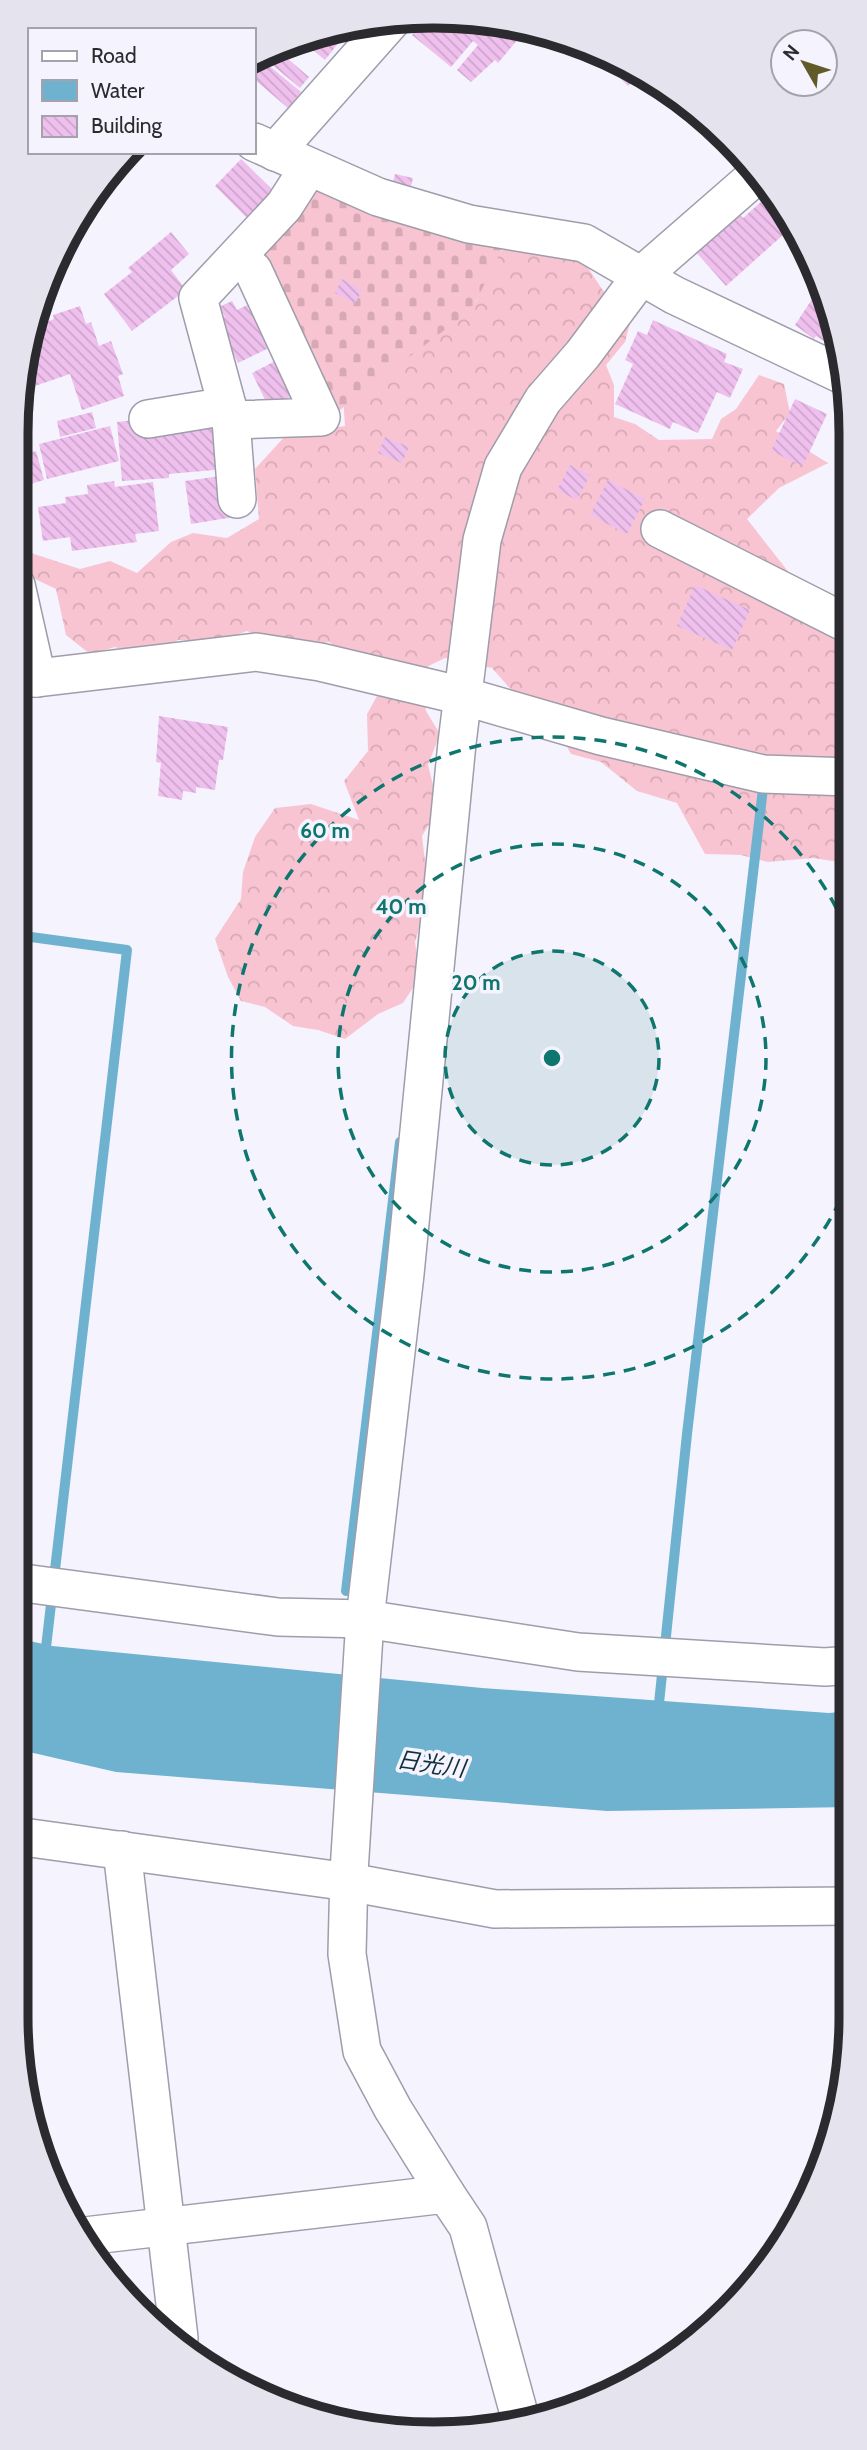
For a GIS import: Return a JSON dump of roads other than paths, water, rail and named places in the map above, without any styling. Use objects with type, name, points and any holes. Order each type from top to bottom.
[{"type":"street","points":[[381,31],[264,147],[378,197],[469,224],[584,243],[674,295],[834,371]]},
{"type":"street","points":[[237,499],[229,413],[198,298],[284,206],[309,167]]},
{"type":"street","points":[[519,2413],[468,2227],[393,2109],[362,2051],[347,1954],[364,1625],[482,540],[503,467],[543,400],[583,354],[641,276],[750,181]]},
{"type":"street","points":[[148,419],[229,413],[321,416],[253,270],[236,258]]},
{"type":"street","points":[[660,529],[839,619]]},
{"type":"street","points":[[28,678],[256,652],[320,662],[463,696],[601,736],[763,774],[839,777]]},
{"type":"street","points":[[28,1584],[278,1617],[578,1652],[839,1666]]},
{"type":"street","points":[[28,1838],[349,1877],[495,1909],[839,1906]]},
{"type":"street","points":[[122,1850],[178,2331]]},
{"type":"street","points":[[92,2235],[446,2194]]},
{"type":"water","name":"日光川","points":[[28,1641],[52,1646],[482,1688],[839,1712],[839,1807],[607,1811],[116,1772],[28,1752]]},
{"type":"waterway","points":[[658,1713],[687,1434],[764,780]]},
{"type":"waterway","points":[[28,937],[127,950],[45,1656]]},
{"type":"waterway","points":[[346,1591],[400,1142]]}]
